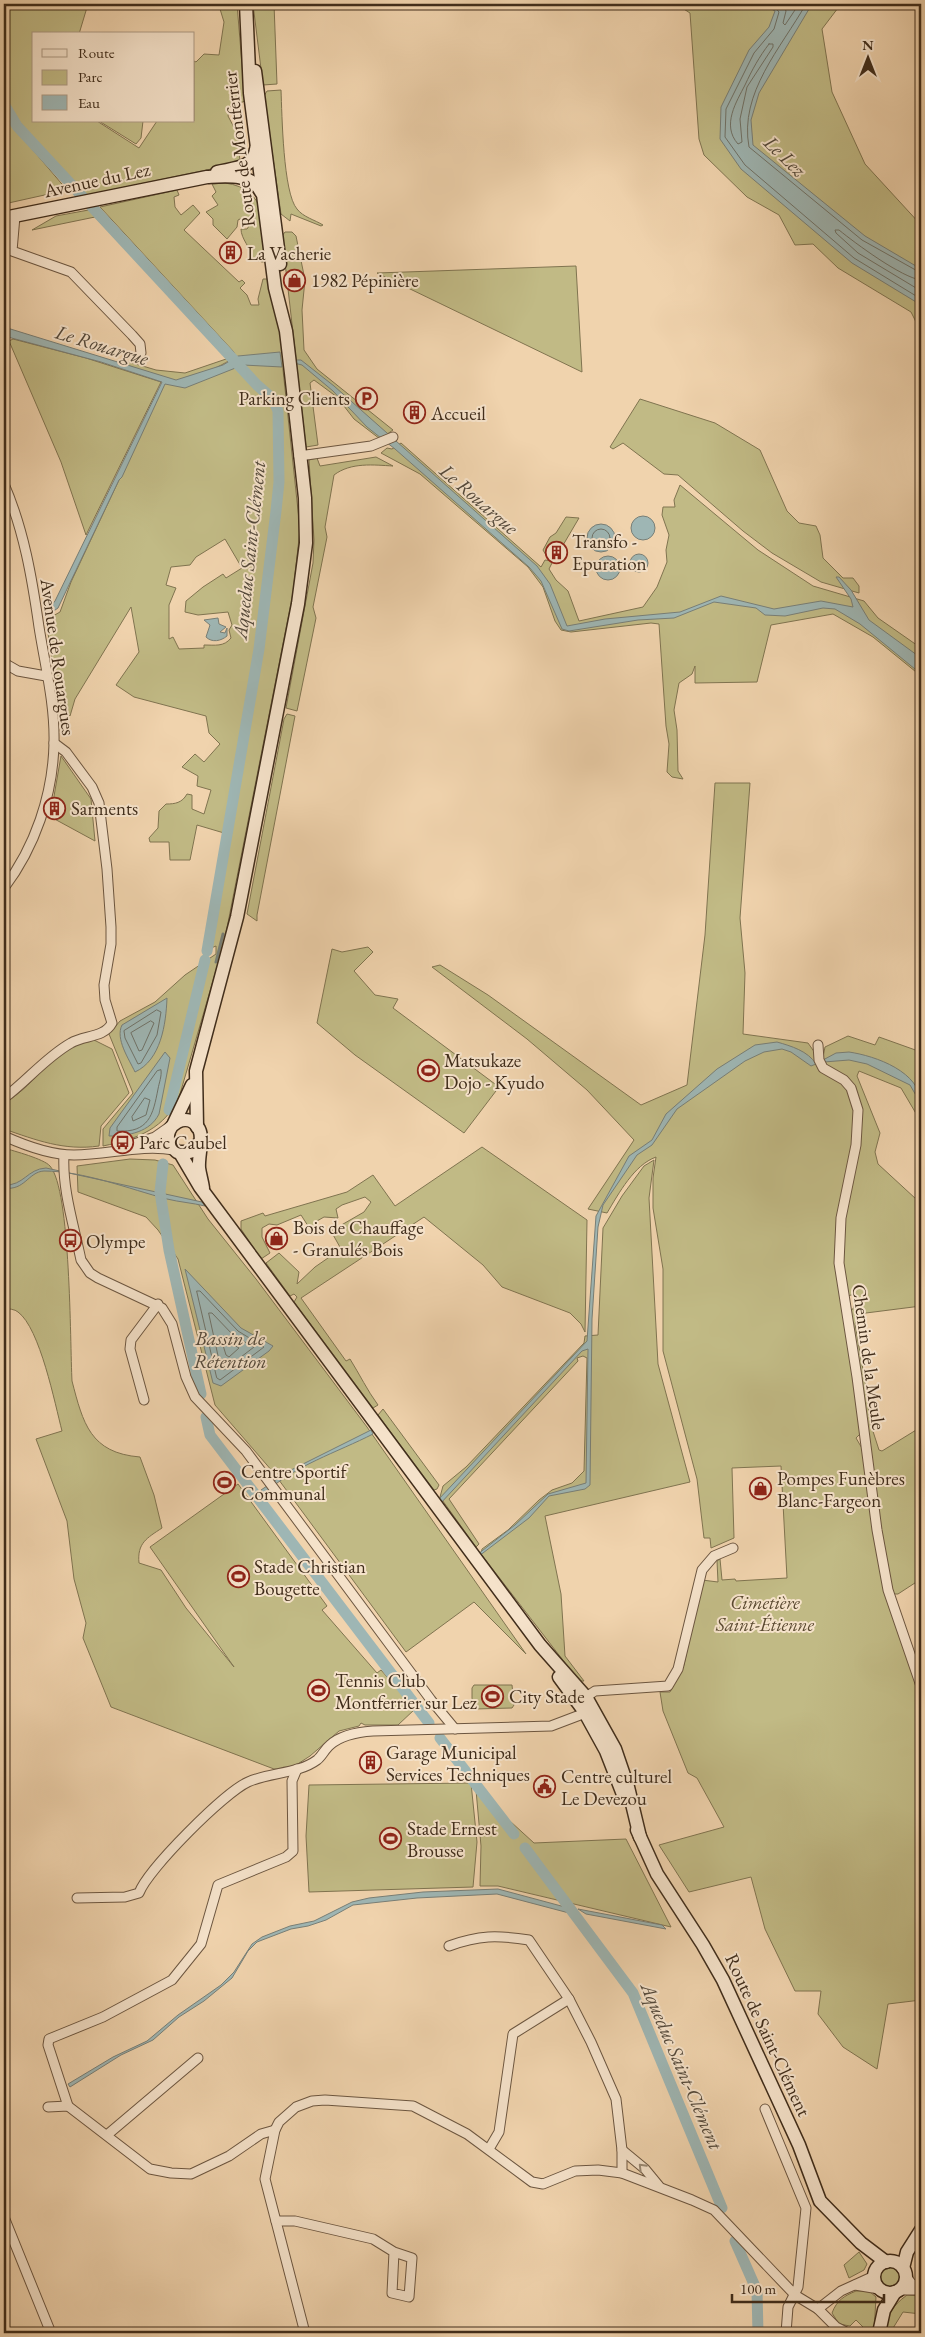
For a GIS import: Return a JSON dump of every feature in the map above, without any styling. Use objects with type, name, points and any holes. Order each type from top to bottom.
[{"type":"street","name":"Route de Montferrier","points":[[246,4],[263,171],[262,195],[278,302],[286,331]]},
{"type":"street","name":"Route de Montferrier","points":[[195,1076],[205,1031],[230,948],[301,587],[306,527],[273,204],[256,147],[247,62],[247,20]]},
{"type":"street","points":[[256,147],[254,160],[242,172],[256,184],[262,195]]},
{"type":"street","name":"Avenue du Lez","points":[[9,217],[198,178],[263,171]]},
{"type":"street","points":[[9,217],[8,250],[71,272],[140,344],[141,353]]},
{"type":"street","points":[[299,456],[384,442],[394,437]]},
{"type":"street","name":"Avenue de Rouargues","points":[[4,484],[26,548],[53,711],[54,743],[51,779],[44,810],[33,839],[4,888]]},
{"type":"street","points":[[4,663],[18,671],[46,676]]},
{"type":"street","points":[[4,1098],[61,1049],[81,1038],[101,1033],[112,1023],[105,1000],[104,985],[111,944],[110,909],[98,803],[92,787],[66,752],[54,743]]},
{"type":"street","name":"Chemin de la Meule","points":[[818,1045],[819,1060],[823,1068],[844,1080],[851,1088],[858,1110],[856,1145],[841,1218],[839,1263],[857,1377],[877,1530],[888,1590],[921,1686]]},
{"type":"street","points":[[195,1076],[167,1137],[205,1194],[540,1645]]},
{"type":"street","points":[[195,1076],[197,1127],[200,1133],[199,1168],[205,1194]]},
{"type":"street","points":[[101,1154],[155,1137],[173,1124],[188,1120],[197,1127]]},
{"type":"street","points":[[4,1136],[33,1148],[64,1155],[101,1154],[144,1149],[190,1152],[199,1143]]},
{"type":"street","points":[[64,1155],[65,1178],[78,1244],[85,1267],[98,1278],[158,1304],[172,1324],[186,1377],[195,1397],[246,1451],[431,1700],[455,1729]]},
{"type":"street","points":[[144,1400],[130,1348],[131,1340],[158,1304]]},
{"type":"street","points":[[77,1898],[125,1897],[139,1893],[148,1878],[192,1827],[223,1800],[248,1782],[297,1769],[317,1760],[331,1744],[360,1731],[551,1726],[578,1716],[584,1711],[588,1694],[601,1690],[663,1688],[670,1684],[680,1661],[702,1570],[714,1556],[733,1548]]},
{"type":"street","name":"Route de Saint-Clément","points":[[540,1645],[586,1697],[615,1749],[628,1787],[640,1837]]},
{"type":"street","name":"Route de Saint-Clément","points":[[540,1645],[562,1682],[584,1711],[606,1751],[640,1837],[657,1874],[703,1945],[723,1980],[799,2145],[820,2201],[863,2245],[874,2262],[874,2274],[889,2290]]},
{"type":"street","points":[[275,2130],[261,2134],[229,2156],[191,2174],[150,2169],[68,2106],[48,2045],[49,2039],[104,2017],[172,1980],[201,1944],[218,1885],[286,1857],[293,1851],[292,1781],[297,1769]]},
{"type":"street","points":[[449,1946],[473,1937],[505,1936],[529,1940],[569,1998],[616,2099],[622,2150],[622,2173]]},
{"type":"street","points":[[489,2150],[499,2132],[513,2034],[569,1998]]},
{"type":"street","points":[[107,2135],[198,2058]]},
{"type":"street","points":[[305,2333],[265,2179],[275,2130],[285,2115],[296,2107],[312,2101],[325,2100],[413,2106],[433,2115],[489,2150],[526,2179],[538,2184],[552,2181],[575,2171],[598,2170],[622,2173],[714,2210],[795,2295],[818,2309],[836,2327],[848,2333]]},
{"type":"street","points":[[48,2107],[68,2106]]},
{"type":"street","points":[[766,2109],[806,2208],[795,2295],[788,2307],[786,2333]]},
{"type":"street","points":[[622,2150],[645,2169],[660,2188]]},
{"type":"street","points":[[4,2217],[51,2333]]},
{"type":"street","points":[[276,2222],[296,2221],[373,2239],[394,2252],[412,2258],[409,2297],[392,2293],[394,2252]]},
{"type":"street","points":[[897,2267],[921,2230]]},
{"type":"street","name":"Route de Saint-Clément","points":[[863,2245],[897,2267]]},
{"type":"street","points":[[818,2309],[838,2293],[874,2274],[881,2264],[897,2267],[911,2283],[921,2290]]},
{"type":"street","points":[[889,2290],[903,2286],[897,2267]]},
{"type":"street","points":[[855,2285],[889,2290],[921,2290]]},
{"type":"street","points":[[879,2333],[889,2290]]},
{"type":"green space","points":[[4,4],[88,4],[80,32],[32,32],[32,122],[99,122],[139,148],[156,122],[195,122],[195,62],[204,54],[219,55],[224,22],[220,9],[237,4],[245,101],[230,107],[228,116],[238,135],[240,163],[87,195],[43,151],[12,112],[4,95]]},
{"type":"green space","points":[[253,4],[274,4],[277,84],[263,85]]},
{"type":"green space","points":[[676,4],[841,4],[822,29],[832,92],[865,164],[921,225],[921,352],[919,328],[911,312],[838,268],[813,244],[795,245],[779,215],[747,197],[704,155],[699,139],[690,13]]},
{"type":"green space","points":[[281,90],[284,152],[292,200],[300,212],[323,225],[321,226],[291,214],[290,221],[281,214],[264,96],[267,91]]},
{"type":"green space","points":[[4,111],[9,122],[67,190],[4,204]]},
{"type":"green space","points":[[101,122],[143,122],[141,138],[136,144]]},
{"type":"green space","points":[[225,183],[250,193],[257,201],[264,223],[268,261],[262,262],[253,259],[241,233],[241,229],[247,229],[249,226],[247,218],[244,217],[238,220],[237,227],[227,239],[213,225],[213,219],[206,212],[218,205],[212,196],[216,192],[212,184]]},
{"type":"green space","points":[[177,190],[179,195],[174,197],[175,207],[181,215],[193,205],[200,213],[184,230],[239,282],[242,280],[245,283],[240,288],[247,295],[251,305],[259,305],[258,299],[263,279],[271,279],[284,350],[283,370],[300,529],[293,593],[224,943],[180,1094],[167,1116],[158,1124],[139,1136],[103,1146],[103,1129],[133,1093],[109,1034],[120,1021],[155,1002],[185,975],[216,954],[216,946],[206,950],[223,859],[224,833],[197,825],[190,860],[170,860],[169,842],[150,842],[149,838],[158,828],[159,811],[166,804],[181,801],[187,794],[192,795],[192,809],[204,814],[211,790],[197,786],[198,776],[182,767],[195,754],[204,762],[220,744],[209,733],[206,716],[134,697],[116,685],[139,652],[131,607],[75,699],[70,716],[59,705],[46,620],[60,612],[71,582],[165,382],[183,386],[241,364],[233,351],[100,207]],"holes":[[[225,539],[242,568],[226,578],[223,574],[186,601],[185,612],[198,615],[228,612],[232,625],[229,630],[231,638],[219,645],[179,649],[173,637],[169,639],[169,605],[176,588],[166,585],[171,567],[190,565],[196,557]]]},
{"type":"green space","points":[[94,209],[233,355],[228,358],[95,217],[32,230],[56,216]]},
{"type":"green space","points":[[285,232],[292,232],[296,236],[305,280],[302,310],[304,350],[317,369],[393,430],[380,439],[354,419],[337,397],[314,380],[310,383],[318,445],[306,447],[282,236]]},
{"type":"green space","points":[[576,266],[582,372],[377,273]]},
{"type":"green space","points":[[13,339],[86,358],[161,382],[86,535],[61,462],[9,341]]},
{"type":"green space","points":[[232,357],[205,373],[181,381],[170,380],[124,364],[126,361],[156,370],[185,373]]},
{"type":"green space","points":[[640,399],[715,423],[760,450],[787,511],[799,523],[816,526],[820,535],[823,558],[843,578],[853,578],[859,586],[859,593],[821,582],[772,553],[743,531],[678,475],[664,474],[623,443],[613,449],[610,447]]},
{"type":"green space","points":[[401,443],[541,567],[545,560],[553,561],[549,569],[556,580],[568,591],[579,621],[643,607],[657,587],[667,562],[666,550],[669,535],[662,515],[663,507],[675,507],[674,500],[680,485],[758,550],[813,586],[864,601],[878,618],[921,648],[921,676],[873,637],[833,614],[771,625],[757,682],[695,683],[695,666],[692,674],[679,683],[674,710],[677,730],[678,771],[683,779],[672,777],[667,772],[669,744],[659,624],[651,623],[571,632],[561,630],[555,621],[543,587],[528,567],[420,474],[381,453],[387,448],[392,449]]},
{"type":"green space","points":[[376,457],[393,466],[355,466],[334,475],[325,527],[327,537],[313,607],[316,618],[297,711],[286,708],[313,563],[314,540],[309,460],[317,458],[320,466]]},
{"type":"green space","points":[[566,517],[579,518],[559,552],[556,550],[551,557],[547,557],[543,550],[550,537],[556,533]]},
{"type":"green space","points":[[287,714],[295,716],[257,921],[247,914],[284,719]]},
{"type":"green space","points":[[61,756],[91,799],[95,841],[49,816],[51,811],[57,812],[59,804],[53,802]]},
{"type":"green space","name":"Cimetière Saint-Étienne","points":[[715,783],[750,783],[740,918],[745,973],[743,1034],[808,1043],[820,1060],[823,1057],[825,1047],[848,1036],[875,1045],[879,1037],[921,1052],[921,1122],[901,1088],[859,1071],[857,1076],[880,1133],[875,1152],[878,1164],[916,1199],[921,1198],[921,1306],[866,1313],[858,1316],[855,1324],[870,1422],[879,1450],[882,1451],[921,1427],[921,1579],[898,1594],[894,1594],[891,1590],[883,1549],[850,1310],[853,1309],[857,1297],[854,1294],[842,1298],[861,1433],[856,1438],[863,1450],[878,1554],[921,1686],[921,2000],[888,2004],[877,2069],[843,2047],[818,2014],[821,1991],[795,1991],[765,1929],[751,1877],[689,1892],[659,1845],[724,1827],[697,1778],[688,1773],[663,1711],[660,1692],[670,1692],[684,1665],[702,1580],[718,1582],[717,1561],[720,1559],[722,1580],[787,1578],[781,1466],[732,1468],[734,1538],[711,1548],[710,1538],[704,1538],[697,1479],[663,1351],[663,1269],[653,1208],[653,1178],[656,1157],[641,1166],[634,1173],[607,1213],[588,1209],[634,1140],[587,1090],[527,1039],[432,967],[440,965],[488,995],[641,1105],[687,1085],[705,935]]},
{"type":"green space","name":"Matsukaze Dojo - Kyudo","points":[[368,947],[373,952],[354,971],[375,995],[398,999],[393,1008],[499,1087],[464,1133],[355,1055],[317,1023],[332,949],[342,952]]},
{"type":"green space","points":[[94,1040],[112,1049],[129,1093],[101,1126],[99,1146],[74,1147],[50,1144],[4,1129],[6,1102],[69,1049],[81,1043]]},
{"type":"green space","points":[[482,1147],[587,1220],[585,1332],[581,1324],[570,1313],[502,1287],[483,1265],[424,1217],[301,1298],[346,1361],[350,1359],[378,1405],[373,1408],[294,1302],[297,1297],[294,1294],[290,1296],[266,1263],[279,1253],[299,1272],[297,1284],[315,1267],[341,1249],[331,1231],[364,1212],[371,1202],[365,1197],[342,1205],[336,1209],[338,1218],[324,1217],[317,1221],[318,1228],[312,1232],[301,1215],[277,1225],[269,1224],[262,1228],[262,1237],[270,1253],[261,1259],[241,1229],[241,1221],[263,1213],[265,1216],[347,1192],[373,1175],[395,1206]]},
{"type":"green space","points":[[4,1148],[47,1163],[57,1181],[66,1234],[72,1381],[80,1410],[91,1433],[99,1442],[123,1454],[140,1457],[154,1495],[162,1528],[148,1538],[141,1546],[139,1563],[161,1570],[186,1608],[234,1667],[150,1547],[238,1484],[327,1606],[322,1610],[377,1673],[381,1670],[415,1709],[398,1725],[365,1725],[361,1723],[359,1726],[339,1731],[310,1756],[290,1769],[274,1769],[111,1707],[83,1638],[86,1623],[74,1579],[67,1521],[36,1439],[62,1431],[46,1367],[26,1321],[17,1311],[4,1308]]},
{"type":"green space","points":[[130,1159],[155,1160],[173,1165],[208,1219],[256,1279],[367,1427],[526,1654],[474,1602],[406,1652],[273,1472],[215,1405],[178,1259],[158,1230],[146,1217],[78,1192],[77,1166]]},
{"type":"green space","points":[[654,1160],[649,1198],[658,1364],[690,1482],[545,1516],[561,1594],[565,1656],[584,1681],[579,1681],[481,1554],[482,1549],[508,1530],[539,1500],[552,1490],[572,1483],[584,1471],[587,1358],[583,1356],[577,1358],[578,1361],[449,1499],[479,1544],[476,1547],[440,1497],[443,1486],[466,1467],[584,1343],[585,1336],[598,1335],[603,1228],[622,1196],[644,1166]]},
{"type":"green space","points":[[383,1409],[439,1485],[437,1489],[434,1490],[378,1415]]},
{"type":"green space","name":"City Stade","points":[[474,1685],[512,1685],[514,1705],[512,1708],[475,1709],[472,1707],[472,1688]]},
{"type":"green space","name":"Stade Ernest Brousse","points":[[471,1783],[477,1842],[473,1887],[309,1892],[306,1836],[309,1785]]},
{"type":"green space","points":[[476,1790],[534,1843],[626,1839],[671,1927],[498,1886],[480,1886],[481,1846]]},
{"type":"green space","points":[[859,2252],[867,2264],[864,2270],[849,2278],[844,2265]]},
{"type":"green space","points":[[890,2265],[895,2266],[901,2272],[901,2282],[895,2288],[890,2289],[885,2288],[879,2282],[878,2277],[879,2272],[885,2266]]},
{"type":"green space","points":[[856,2291],[869,2291],[876,2297],[874,2333],[865,2333],[867,2331],[856,2320],[850,2326],[839,2324],[832,2313],[841,2299]]},
{"type":"green space","points":[[907,2295],[921,2296],[921,2314],[903,2312],[890,2333],[884,2333],[891,2311]]},
{"type":"water","points":[[754,4],[812,4],[759,93],[751,120],[753,145],[865,236],[921,269],[921,305],[852,263],[741,169],[720,139],[721,107],[749,50],[769,27],[775,11],[768,7]]},
{"type":"water","points":[[4,327],[176,380],[223,365],[238,356],[280,352],[282,367],[243,365],[185,388],[165,384],[58,608],[45,617],[45,613],[55,601],[162,382],[101,362],[4,336]]},
{"type":"water","points":[[294,360],[301,360],[334,386],[537,566],[550,584],[567,626],[605,619],[680,612],[721,596],[774,609],[821,601],[853,607],[851,599],[836,577],[839,577],[851,590],[869,620],[921,658],[921,674],[860,624],[835,609],[823,608],[785,616],[765,615],[756,608],[714,602],[674,618],[638,620],[569,631],[562,629],[541,581],[529,567],[395,449],[367,427],[333,391],[302,365],[294,363]]},
{"type":"water","points":[[643,516],[652,519],[655,528],[652,537],[643,540],[634,537],[631,528],[634,519]]},
{"type":"water","points":[[601,524],[611,528],[615,538],[611,548],[601,552],[591,548],[587,538],[591,528]]},
{"type":"water","points":[[639,554],[645,557],[648,563],[645,569],[639,572],[633,569],[630,563],[633,557]]},
{"type":"water","points":[[608,556],[617,559],[620,568],[617,577],[608,580],[599,577],[596,568],[599,559]]},
{"type":"water","points":[[218,618],[219,624],[226,627],[220,632],[225,633],[227,628],[227,636],[214,641],[206,637],[210,625],[204,620]]},
{"type":"water","points":[[167,998],[163,1030],[156,1050],[151,1059],[135,1072],[121,1043],[120,1031],[122,1025]]},
{"type":"water","points":[[777,1042],[804,1052],[816,1064],[811,1066],[791,1052],[782,1049],[764,1052],[745,1061],[677,1109],[652,1145],[637,1155],[603,1205],[598,1227],[592,1319],[590,1485],[585,1489],[549,1496],[529,1518],[479,1556],[478,1554],[515,1525],[548,1494],[586,1483],[588,1349],[582,1351],[440,1504],[438,1500],[587,1341],[596,1216],[629,1156],[652,1140],[666,1114],[717,1069],[755,1045]]},
{"type":"water","points":[[165,1052],[170,1058],[159,1114],[155,1120],[138,1132],[109,1136],[110,1128]]},
{"type":"water","points":[[849,1052],[872,1057],[895,1067],[914,1083],[919,1093],[921,1104],[910,1085],[867,1064],[849,1060],[824,1062],[823,1060],[836,1053]]},
{"type":"water","points":[[46,1168],[71,1173],[39,1172],[17,1187],[4,1188],[4,1185],[16,1183],[34,1171]]},
{"type":"water","points":[[103,1180],[202,1202],[205,1206],[167,1199]]},
{"type":"water","name":"Bassin de Rétention","points":[[185,1269],[241,1328],[273,1346],[269,1351],[221,1386],[213,1383]]},
{"type":"water","points":[[371,1430],[373,1434],[302,1467],[288,1475],[264,1494],[261,1490],[289,1471]]},
{"type":"water","points":[[498,1889],[565,1907],[569,1913],[497,1894],[417,1898],[353,1905],[326,1920],[291,1929],[257,1942],[248,1951],[232,1978],[204,2001],[179,2017],[153,2040],[121,2055],[70,2087],[68,2084],[113,2057],[147,2041],[178,2015],[221,1985],[234,1972],[252,1944],[262,1937],[290,1926],[314,1921],[352,1902],[369,1898],[423,1892]]},
{"type":"water","points":[[578,1909],[662,1925],[666,1929],[586,1914]]},
{"type":"waterway","name":"Aqueduc Saint-Clément","points":[[4,104],[17,126],[257,385],[273,399],[278,411],[279,482],[259,649],[207,951]]},
{"type":"waterway","points":[[216,962],[223,934]]},
{"type":"waterway","name":"Aqueduc Saint-Clément","points":[[169,1110],[205,960]]},
{"type":"waterway","name":"Aqueduc Saint-Clément","points":[[163,1164],[160,1192],[169,1250],[201,1394]]},
{"type":"waterway","name":"Aqueduc Saint-Clément","points":[[206,1417],[210,1435],[429,1723]]},
{"type":"waterway","name":"Aqueduc Saint-Clément","points":[[440,1738],[514,1834]]},
{"type":"waterway","name":"Aqueduc Saint-Clément","points":[[525,1848],[633,1993],[722,2208]]},
{"type":"waterway","name":"Aqueduc Saint-Clément","points":[[735,2241],[757,2291],[758,2333]]},
{"type":"place","name":"La Vacherie","points":[[231,253]]},
{"type":"place","name":"1982 Pépinière","points":[[295,280]]},
{"type":"place","name":"Parking Clients","points":[[366,398]]},
{"type":"place","name":"Accueil","points":[[415,413]]},
{"type":"place","name":"Transfo - Epuration","points":[[556,552]]},
{"type":"place","name":"Sarments","points":[[55,808]]},
{"type":"place","name":"Matsukaze Dojo - Kyudo","points":[[428,1071]]},
{"type":"place","name":"Parc Caubel","points":[[123,1142]]},
{"type":"place","name":"Bois de Chauffage - Granulés Bois","points":[[277,1238]]},
{"type":"place","name":"Olympe","points":[[70,1241]]},
{"type":"place","name":"Centre Sportif Communal","points":[[225,1482]]},
{"type":"place","name":"Pompes Funèbres Blanc-Fargeon","points":[[761,1489]]},
{"type":"place","name":"Stade Christian Bougette","points":[[238,1577]]},
{"type":"place","name":"Tennis Club Montferrier sur Lez","points":[[319,1691]]},
{"type":"place","name":"City Stade","points":[[493,1696]]},
{"type":"place","name":"Garage Municipal Services Techniques","points":[[370,1763]]},
{"type":"place","name":"Centre culturel Le Devezou","points":[[545,1787]]},
{"type":"place","name":"Stade Ernest Brousse","points":[[391,1839]]},
{"type":"water label","name":"Le Lez","points":[[785,156]]},
{"type":"water label","name":"Le Rouargue","points":[[102,345]]},
{"type":"water label","name":"Le Rouargue","points":[[479,499]]}]
